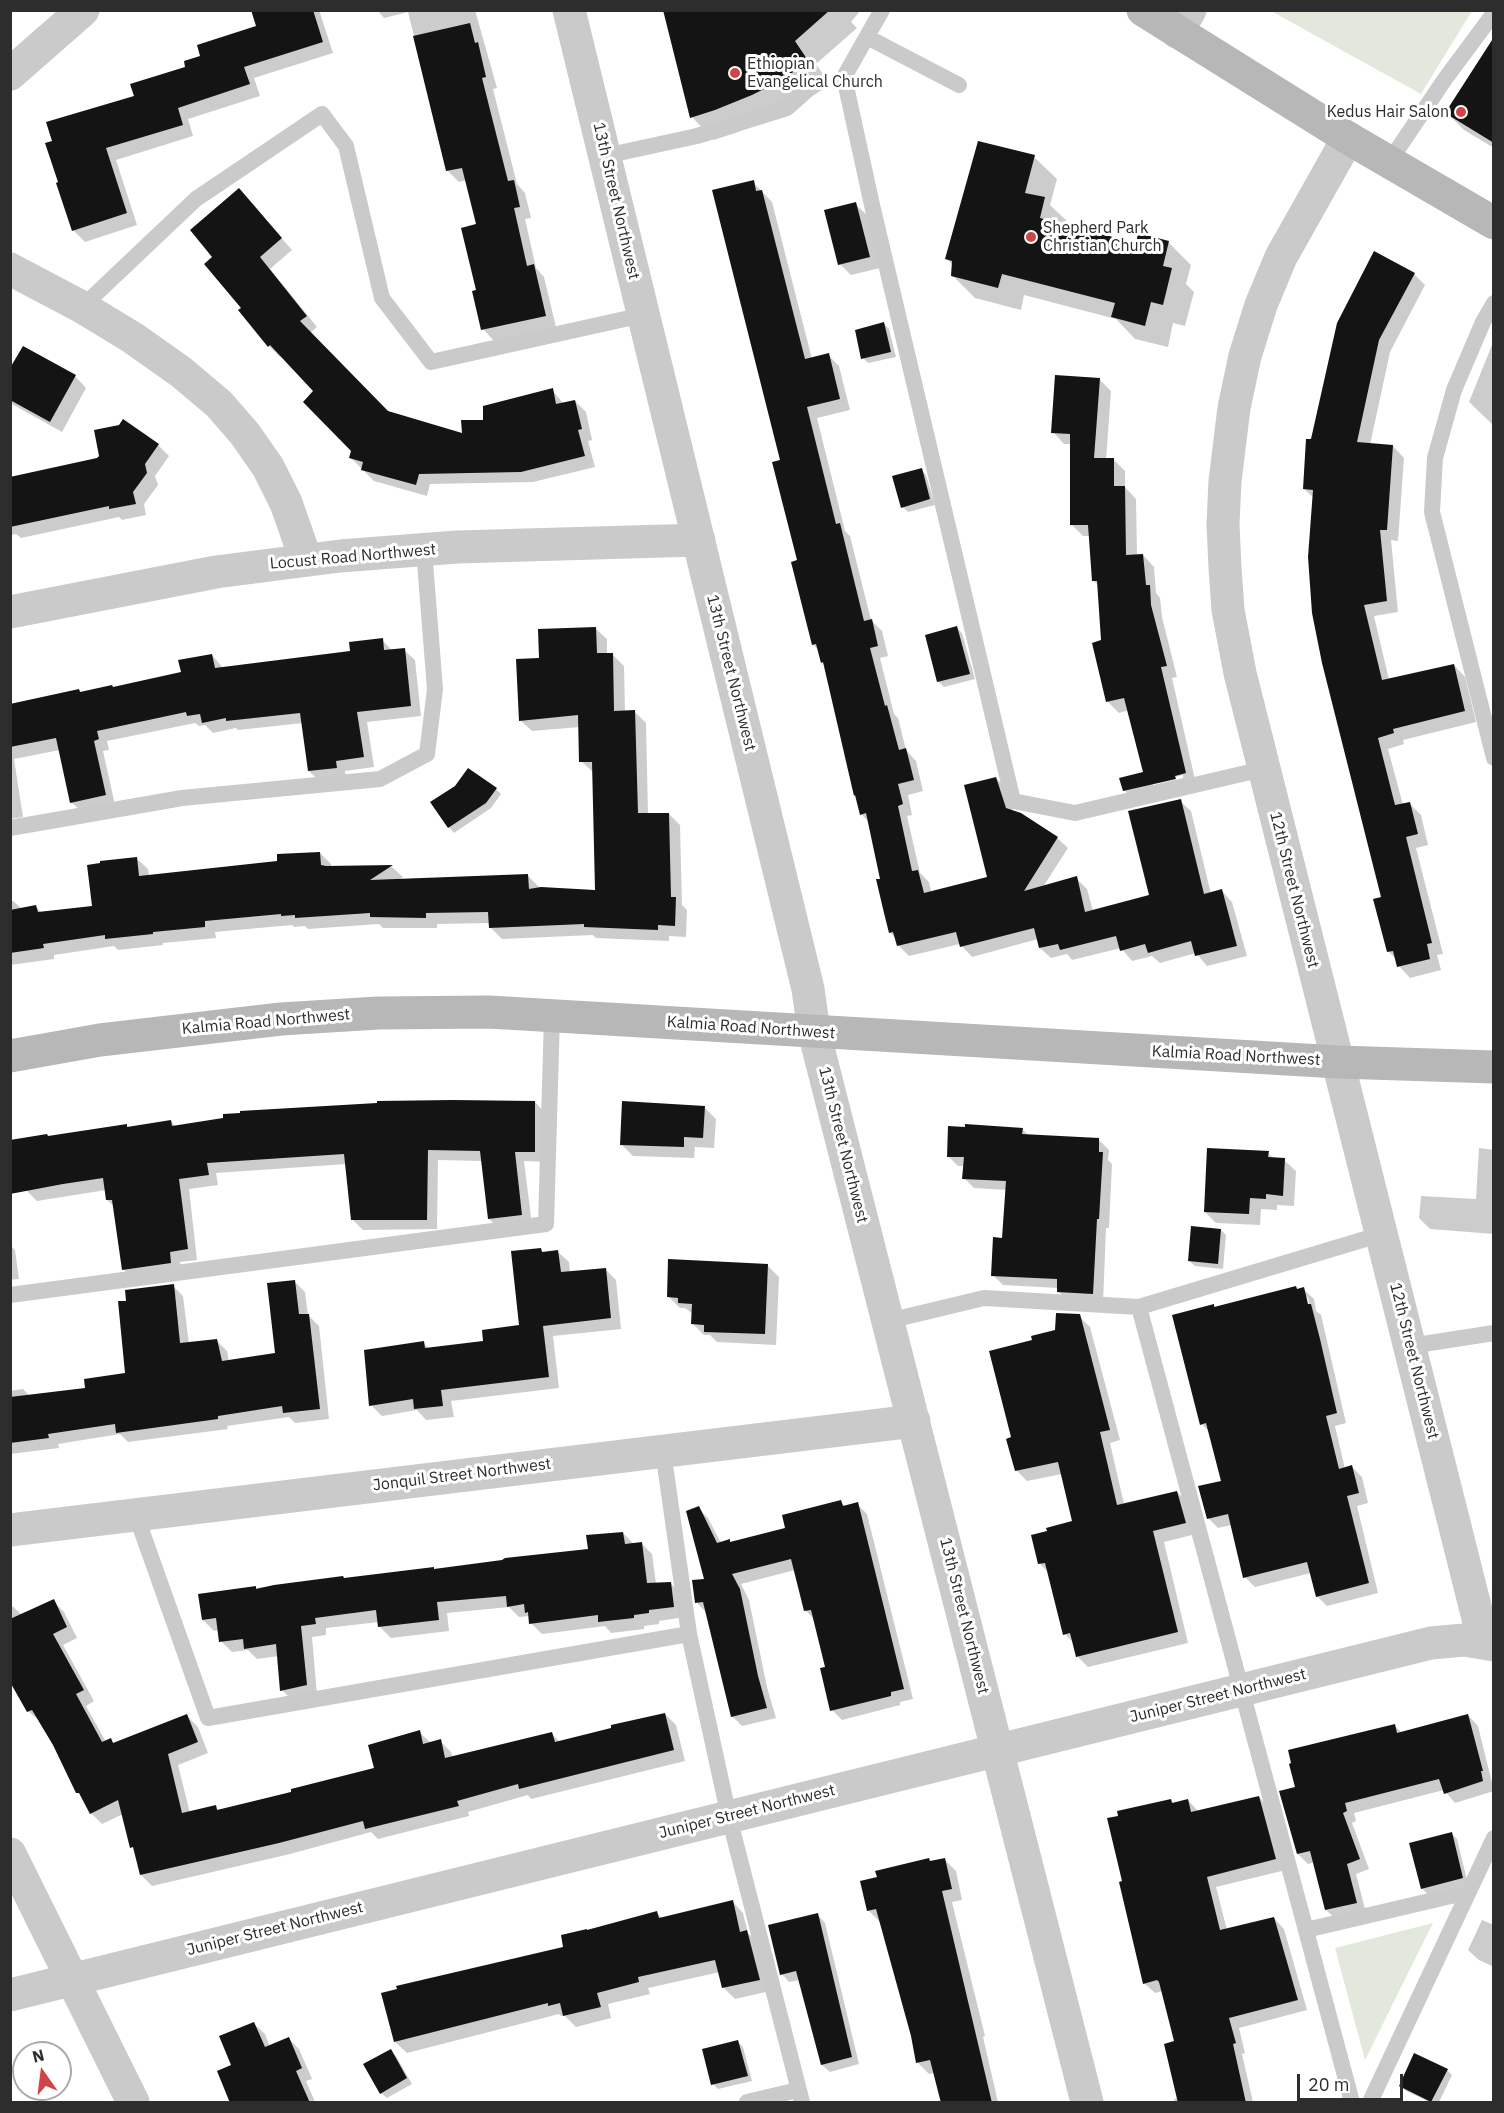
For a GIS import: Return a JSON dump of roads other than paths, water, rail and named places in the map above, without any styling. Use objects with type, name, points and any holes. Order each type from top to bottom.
[{"type":"street","points":[[10,74],[83,10]]},
{"type":"street","name":"13th Street Northwest","points":[[569,10],[808,989],[814,1032],[1087,2103]]},
{"type":"street","points":[[1143,10],[1184,22],[1348,138],[1494,223]]},
{"type":"street","name":"12th Street Northwest","points":[[1348,138],[1293,233],[1271,281],[1245,356],[1234,408],[1225,481],[1223,524],[1225,568],[1235,653],[1263,769],[1410,1346],[1489,1643]]},
{"type":"street","points":[[13,276],[82,307],[133,338],[204,390],[257,450],[291,515],[306,560]]},
{"type":"street","name":"Locust Road Northwest","points":[[10,612],[216,572],[306,560],[424,550],[699,540]]},
{"type":"street","name":"Kalmia Road Northwest","points":[[10,1056],[100,1040],[281,1019],[378,1013],[489,1012],[1338,1062],[1494,1067]]},
{"type":"street","name":"Jonquil Street Northwest","points":[[10,1530],[914,1421]]},
{"type":"street","name":"Juniper Street Northwest","points":[[10,1995],[1431,1643],[1464,1640],[1489,1643]]},
{"type":"street","points":[[10,1854],[133,2103]]},
{"type":"lane","points":[[882,10],[844,77],[872,205],[1013,801],[1075,813],[1263,769]]},
{"type":"lane","points":[[1389,162],[1494,13]]},
{"type":"lane","points":[[867,37],[959,85]]},
{"type":"lane","points":[[605,156],[697,136],[788,108],[805,92]]},
{"type":"lane","points":[[82,307],[196,199],[322,114],[345,146],[382,298],[431,362],[643,315]]},
{"type":"lane","points":[[1494,303],[1483,322],[1454,390],[1435,458],[1432,512],[1494,758]]},
{"type":"lane","points":[[10,828],[182,798],[380,779],[427,754],[435,689],[424,550]]},
{"type":"lane","points":[[10,1295],[546,1224],[552,1016]]},
{"type":"lane","points":[[888,1322],[984,1298],[1139,1307],[1382,1234]]},
{"type":"lane","points":[[1139,1307],[1352,2103]]},
{"type":"lane","points":[[1410,1346],[1494,1333]]},
{"type":"lane","points":[[663,1451],[689,1634],[729,1817],[800,2096],[747,2103]]},
{"type":"lane","points":[[136,1515],[208,1718],[689,1634]]},
{"type":"lane","points":[[1370,2103],[1494,1838]]},
{"type":"lane","points":[[1306,1930],[1468,1892]]},
{"type":"place","name":"Ethiopian Evangelical Church","points":[[735,73]]},
{"type":"place","name":"Kedus Hair Salon","points":[[1461,112]]},
{"type":"place","name":"Shepherd Park Christian Church","points":[[1031,237]]}]
